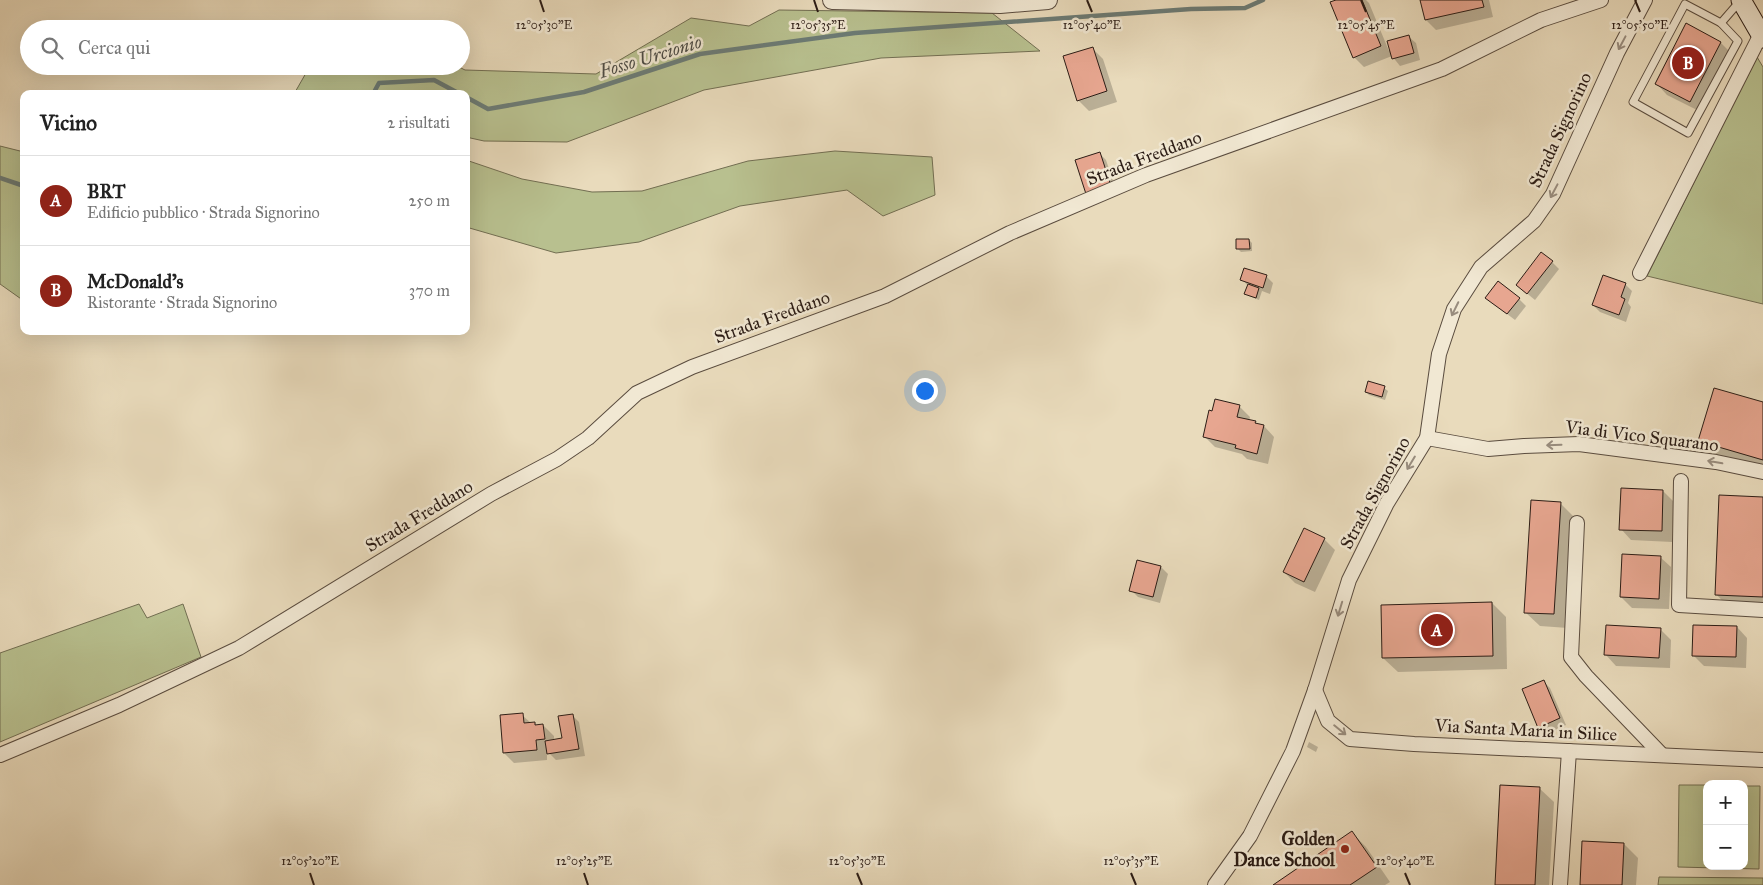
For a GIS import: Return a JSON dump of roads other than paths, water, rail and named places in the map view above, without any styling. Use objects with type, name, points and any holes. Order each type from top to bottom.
[{"type":"main road","points":[[1741,0],[1762,36]]},
{"type":"street","points":[[832,0],[1000,4],[1048,0]]},
{"type":"street","name":"Strada Freddano","points":[[0,755],[119,705],[239,648],[491,494],[557,459],[588,438],[637,393],[692,367],[885,296],[1010,233],[1146,175],[1442,68],[1541,20],[1601,0]]},
{"type":"street","name":"Strada Signorino","points":[[1215,885],[1250,836],[1294,752],[1349,580],[1387,503],[1427,438],[1439,354],[1454,309],[1481,267],[1534,220],[1553,194],[1617,53],[1645,0]]},
{"type":"street","points":[[1640,273],[1762,36]]},
{"type":"street","name":"Via di Vico Squarano","points":[[1427,438],[1488,449],[1579,444],[1716,462],[1763,472]]},
{"type":"street","points":[[1681,481],[1679,604],[1763,610]]},
{"type":"street","points":[[1578,523],[1571,657],[1586,676],[1662,755]]},
{"type":"street","name":"Via Santa Maria in Silice","points":[[1315,690],[1328,721],[1350,739],[1414,744],[1763,760]]},
{"type":"street","points":[[1560,885],[1569,750]]},
{"type":"lane","points":[[1721,23],[1741,0]]},
{"type":"lane","points":[[1685,4],[1721,23],[1738,41],[1688,133],[1633,102],[1685,4]]},
{"type":"waterway","name":"Fosso Urcionio","points":[[470,99],[488,109],[584,92],[700,54],[855,33],[1191,9],[1245,8],[1263,0]]},
{"type":"waterway","name":"Fosso Urcionio","points":[[375,90],[379,83],[434,80],[453,90]]},
{"type":"waterway","name":"Fosso Urcionio","points":[[0,178],[20,185]]},
{"type":"place","name":"McDonald's","points":[[1688,63]]},
{"type":"place","name":"BRT","points":[[1437,630]]},
{"type":"place","name":"Golden Dance School","points":[[1345,849]]}]
